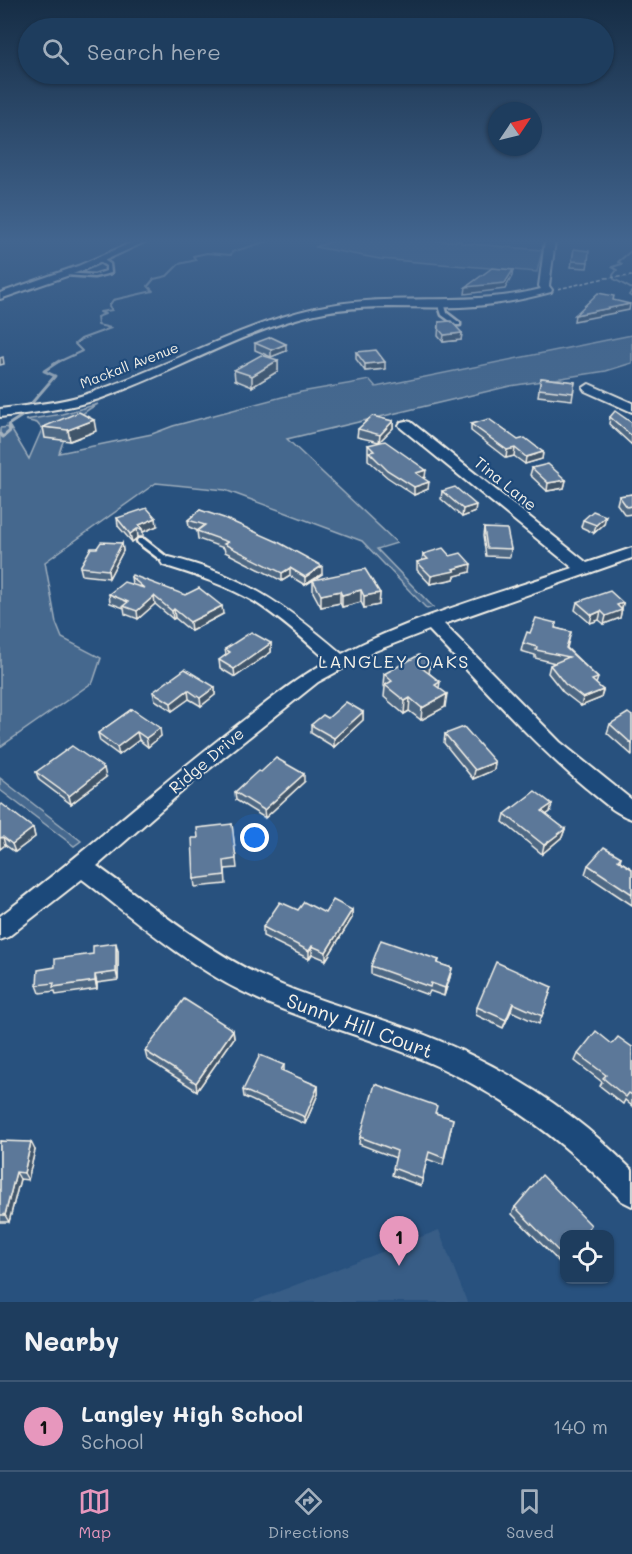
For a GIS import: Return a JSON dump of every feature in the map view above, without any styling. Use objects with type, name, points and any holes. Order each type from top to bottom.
[{"type":"street","name":"Mackall Avenue","points":[[0,412],[52,406],[92,397],[270,324],[315,311],[358,305],[442,306],[499,302]]},
{"type":"street","points":[[590,388],[632,408]]},
{"type":"street","name":"Tina Lane","points":[[406,424],[584,569]]},
{"type":"street","name":"Ridge Drive","points":[[0,930],[82,867],[256,719],[310,678],[339,661],[432,622],[632,554]]},
{"type":"street","points":[[168,562],[200,571],[248,591],[285,616],[339,661]]},
{"type":"street","points":[[432,622],[567,759],[632,811]]},
{"type":"street","name":"Sunny Hill Court","points":[[82,867],[207,958],[248,982],[290,1002],[436,1052],[484,1075],[533,1105],[577,1138],[632,1191]]},
{"type":"lane","points":[[442,306],[444,314],[458,324]]},
{"type":"lane","points":[[141,541],[168,562]]},
{"type":"shaded area","points":[[632,335],[632,363],[606,371],[510,386],[287,439],[397,543],[377,549],[433,607],[427,609],[362,541],[225,490],[156,483],[45,562],[56,623],[62,638],[101,658],[93,682],[0,747],[0,428],[10,427],[29,459],[42,429],[37,423],[25,420],[62,414],[98,404],[90,408],[73,424],[59,453],[152,434],[173,426],[301,392],[370,380],[376,387]]},
{"type":"shaded area","points":[[0,778],[81,841],[74,846],[0,790]]},
{"type":"shaded area","points":[[439,1230],[467,1302],[251,1302]]},
{"type":"building","points":[[589,302],[630,304],[575,315]]},
{"type":"building","points":[[451,321],[462,333],[444,335],[439,329],[439,322]]},
{"type":"building","points":[[271,337],[286,344],[271,350],[255,343]]},
{"type":"building","points":[[376,350],[385,362],[365,364],[356,352]]},
{"type":"building","points":[[261,355],[278,360],[252,376],[234,370]]},
{"type":"building","points":[[541,378],[575,382],[573,393],[539,389]]},
{"type":"building","points":[[615,411],[632,423],[632,436],[610,417]]},
{"type":"building","points":[[79,412],[94,420],[68,430],[43,427]]},
{"type":"building","points":[[372,416],[393,421],[380,435],[358,429]]},
{"type":"building","points":[[489,419],[518,440],[525,438],[543,452],[526,457],[515,448],[507,450],[471,424]]},
{"type":"building","points":[[385,441],[426,470],[416,473],[429,482],[414,487],[387,470],[369,452],[374,451],[368,445]]},
{"type":"building","points":[[548,464],[566,480],[548,483],[532,468]]},
{"type":"building","points":[[455,487],[476,505],[463,509],[442,491]]},
{"type":"building","points":[[632,494],[632,506],[627,507],[619,496]]},
{"type":"building","points":[[147,508],[156,518],[139,525],[142,529],[137,529],[130,534],[117,518]]},
{"type":"building","points":[[200,510],[278,542],[322,566],[305,577],[290,568],[282,573],[224,544],[228,542],[197,531],[205,525],[188,520]]},
{"type":"building","points":[[593,511],[606,516],[596,525],[583,520]]},
{"type":"building","points":[[484,528],[507,529],[511,549],[487,548]]},
{"type":"building","points":[[101,542],[122,543],[108,570],[80,567],[91,548],[97,548]]},
{"type":"building","points":[[443,548],[450,556],[461,553],[471,564],[453,569],[455,571],[431,576],[417,562],[428,559],[423,554]]},
{"type":"building","points":[[365,569],[380,593],[364,596],[361,590],[342,595],[340,591],[321,595],[313,580]]},
{"type":"building","points":[[132,575],[185,595],[199,588],[222,606],[190,622],[154,596],[137,611],[123,606],[128,602],[109,594],[124,582],[144,588],[131,577]]},
{"type":"building","points":[[610,591],[623,603],[617,605],[622,610],[606,616],[601,611],[592,615],[577,602]]},
{"type":"building","points":[[536,618],[556,623],[555,628],[571,632],[566,648],[598,678],[592,680],[603,690],[583,698],[565,684],[550,665],[569,657],[536,650],[537,647],[523,643]]},
{"type":"building","points":[[251,632],[271,643],[234,669],[219,660],[230,652],[225,649]]},
{"type":"building","points":[[419,655],[430,663],[422,668],[440,682],[435,685],[447,694],[422,708],[410,698],[405,701],[385,685],[392,681],[384,674]]},
{"type":"building","points":[[185,669],[215,687],[200,698],[188,690],[171,703],[153,692]]},
{"type":"building","points":[[346,702],[363,712],[334,738],[311,725],[323,715],[328,718]]},
{"type":"building","points":[[132,709],[160,728],[146,738],[137,732],[117,747],[98,733]]},
{"type":"building","points":[[628,713],[632,716],[632,744],[610,724]]},
{"type":"building","points":[[464,727],[495,762],[475,770],[445,734]]},
{"type":"building","points":[[72,746],[104,768],[69,796],[36,772]]},
{"type":"building","points":[[276,758],[304,774],[264,810],[235,792]]},
{"type":"building","points":[[535,791],[552,804],[542,811],[565,829],[544,845],[505,814]]},
{"type":"building","points":[[2,804],[33,828],[12,844],[3,837],[0,838],[0,806]]},
{"type":"building","points":[[232,824],[236,859],[224,861],[225,875],[194,879],[192,838],[198,838],[197,828]]},
{"type":"building","points":[[604,847],[621,857],[618,860],[632,869],[632,894],[588,865]]},
{"type":"building","points":[[333,900],[352,910],[326,952],[312,946],[309,951],[263,927],[280,902],[298,910],[304,902],[325,913]]},
{"type":"building","points":[[381,940],[439,960],[437,963],[452,968],[445,988],[431,983],[430,987],[371,966]]},
{"type":"building","points":[[116,943],[116,972],[95,975],[95,981],[53,987],[54,983],[37,985],[38,970],[55,967],[55,959],[93,954],[93,946]]},
{"type":"building","points":[[496,962],[552,987],[542,1016],[513,1003],[506,1020],[477,1007]]},
{"type":"building","points":[[184,999],[233,1030],[196,1083],[145,1051]]},
{"type":"building","points":[[596,1031],[612,1044],[618,1037],[632,1047],[632,1095],[629,1093],[626,1097],[603,1078],[606,1075],[578,1054]]},
{"type":"building","points":[[260,1055],[284,1065],[281,1070],[318,1086],[305,1117],[243,1090]]},
{"type":"building","points":[[375,1084],[437,1106],[435,1113],[453,1119],[444,1158],[429,1152],[422,1179],[393,1168],[397,1151],[360,1137]]},
{"type":"building","points":[[0,1141],[31,1142],[24,1173],[16,1172],[5,1215],[0,1215]]},
{"type":"building","points":[[542,1175],[591,1225],[589,1230],[560,1230],[560,1253],[515,1207]]},
{"type":"waterway","points":[[56,363],[82,351],[75,344],[81,339],[111,328],[98,325],[97,317],[105,314],[100,312],[112,310],[109,306],[112,302]]},
{"type":"waterway","points":[[30,405],[55,376],[44,371],[56,363]]},
{"type":"waterway","points":[[0,434],[3,437],[10,431],[8,425],[25,414]]},
{"type":"place","name":"Langley High School","points":[[399,1266]]},
{"type":"district","name":"LANGLEY OAKS","points":[[394,661]]}]
